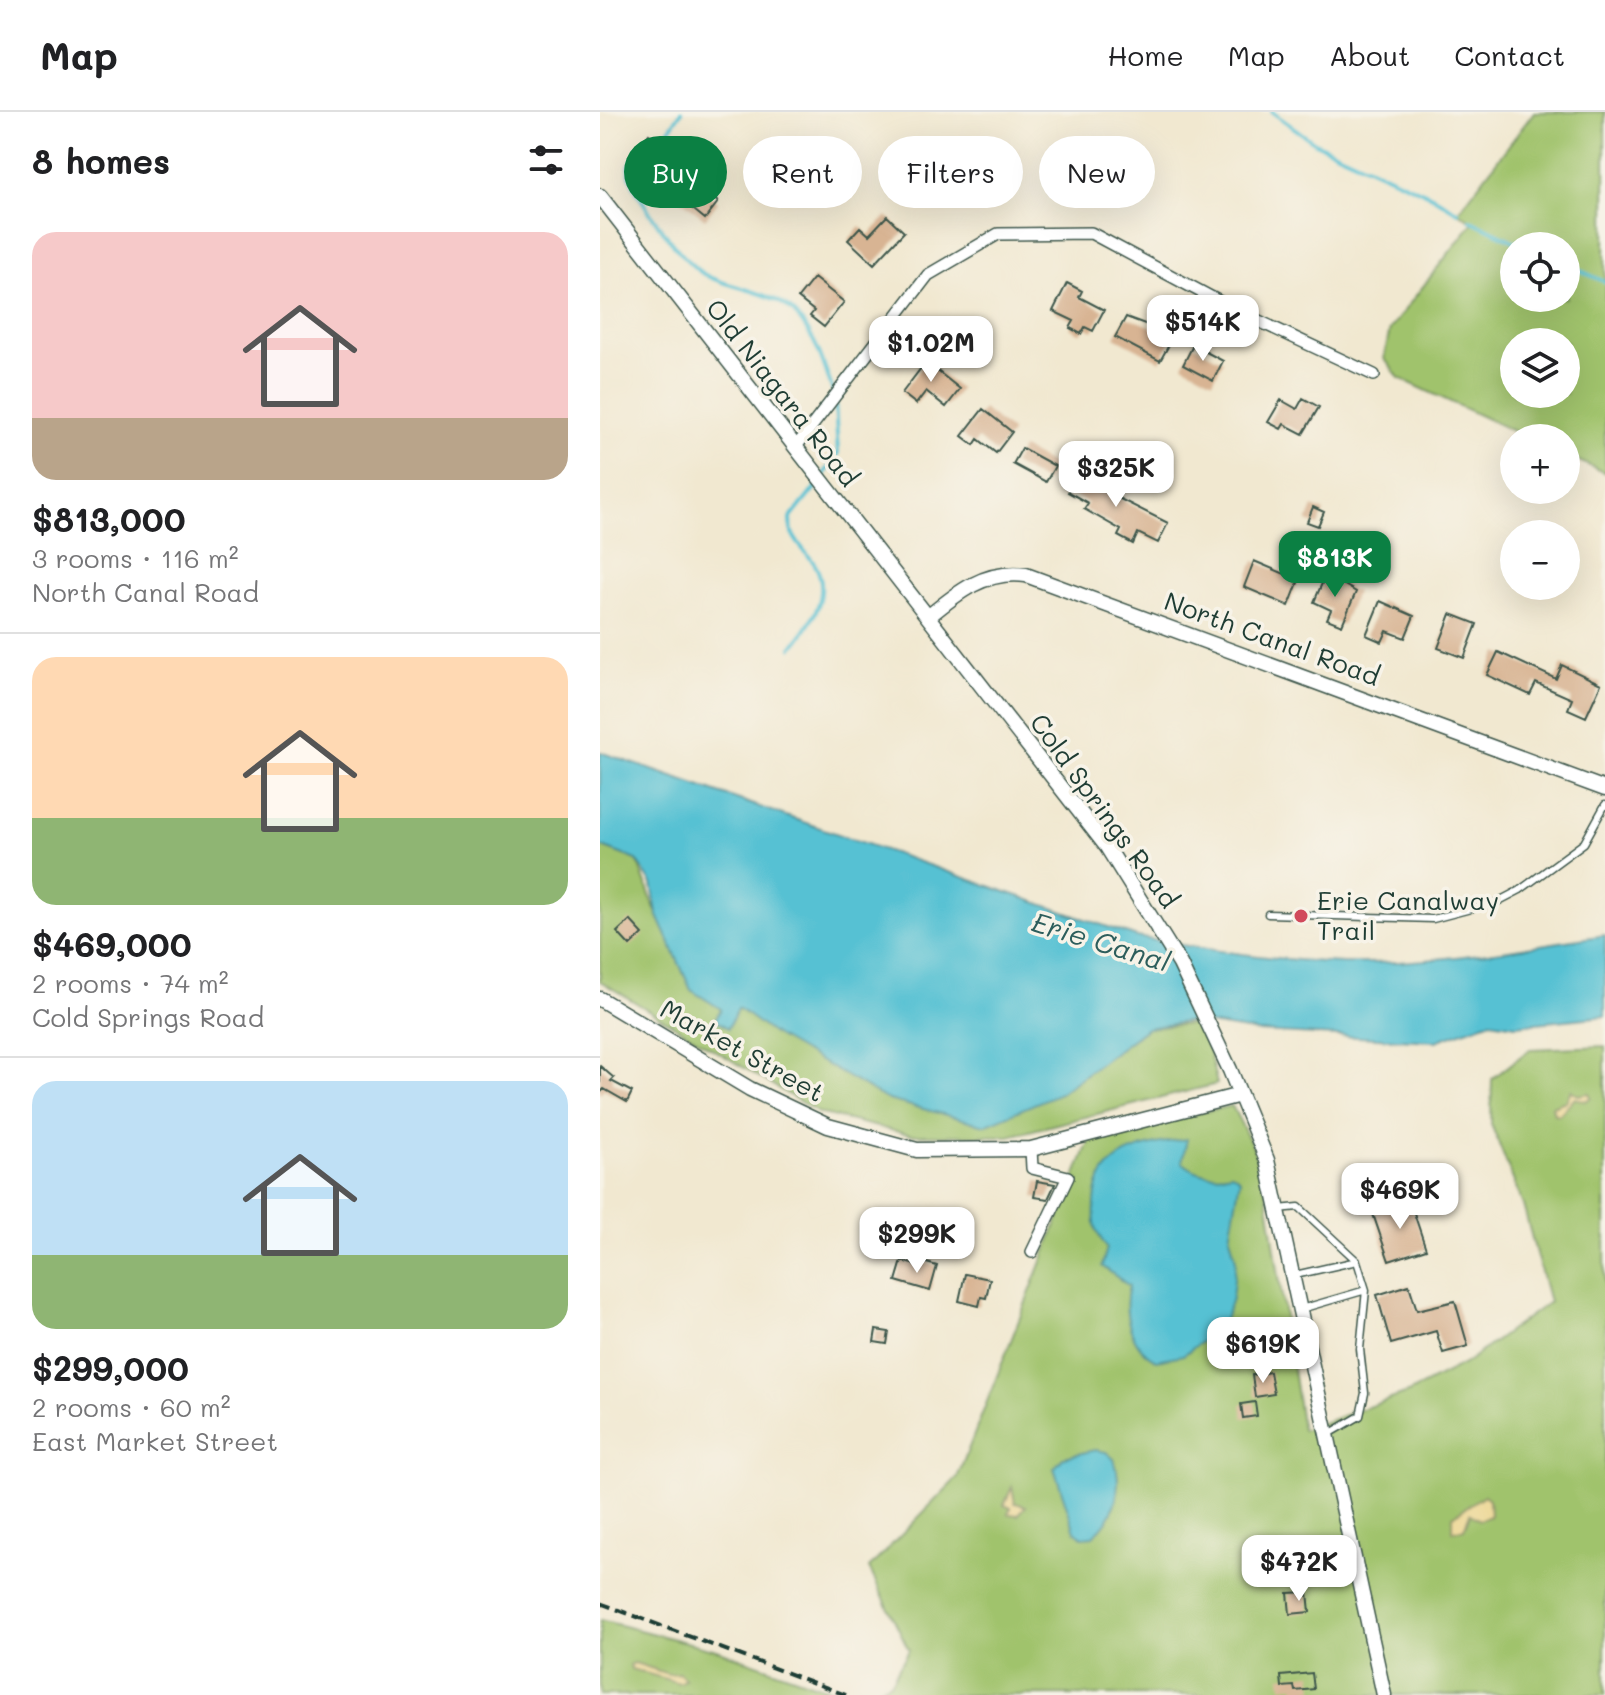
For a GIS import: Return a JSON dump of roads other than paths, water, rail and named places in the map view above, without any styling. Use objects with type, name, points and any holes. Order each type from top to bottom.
[{"type":"street","name":"Old Niagara Road","points":[[600,196],[928,617]]},
{"type":"street","points":[[795,448],[928,275],[998,234],[1091,233],[1231,308],[1374,375]]},
{"type":"street","name":"North Canal Road","points":[[928,617],[980,580],[996,575],[1026,575],[1605,789]]},
{"type":"street","name":"Cold Springs Road","points":[[928,617],[1140,894],[1180,964],[1230,1070],[1267,1160],[1384,1695]]},
{"type":"street","name":"Market Street","points":[[600,999],[750,1089],[828,1126],[917,1150],[1031,1149],[1240,1095]]},
{"type":"street","points":[[1031,1149],[1032,1168],[1068,1177],[1032,1252]]},
{"type":"lane","points":[[1268,914],[1433,919],[1497,902],[1584,843],[1605,805]]},
{"type":"lane","points":[[1278,1209],[1299,1207],[1357,1261],[1366,1290],[1360,1349],[1365,1393],[1360,1416],[1329,1434]]},
{"type":"lane","points":[[1293,1276],[1357,1261]]},
{"type":"lane","points":[[1301,1309],[1366,1290]]},
{"type":"water","name":"Erie Canal","points":[[600,752],[1137,937],[1163,942],[1291,960],[1376,963],[1475,955],[1605,935],[1605,1016],[1516,1025],[1491,1021],[1436,1041],[1258,1032],[1191,1021],[1147,1028],[1060,1093],[985,1125],[888,1100],[776,1036],[738,1008],[728,1028],[715,1020],[721,1009],[691,990],[657,914],[652,884],[637,860],[600,846]]},
{"type":"water","points":[[1187,1139],[1182,1162],[1206,1174],[1232,1173],[1240,1179],[1230,1237],[1236,1260],[1232,1298],[1223,1326],[1183,1355],[1156,1360],[1140,1347],[1130,1328],[1127,1307],[1129,1286],[1102,1266],[1107,1248],[1095,1226],[1095,1202],[1098,1185],[1114,1161],[1140,1148]]},
{"type":"water","points":[[1095,1450],[1106,1452],[1114,1459],[1118,1480],[1116,1501],[1101,1529],[1093,1536],[1082,1537],[1075,1531],[1054,1468],[1064,1457]]},
{"type":"waterway","points":[[660,136],[667,133],[681,112]]},
{"type":"waterway","points":[[1272,112],[1315,143],[1432,196],[1458,212]]},
{"type":"waterway","points":[[648,208],[676,247],[699,271],[769,297],[790,309],[815,344],[833,392]]},
{"type":"waterway","points":[[1470,220],[1500,234]]},
{"type":"waterway","points":[[1580,270],[1605,282]]},
{"type":"waterway","points":[[823,476],[838,454],[835,401]]},
{"type":"waterway","points":[[792,648],[817,608],[821,586],[814,563],[795,538],[790,519],[819,483]]},
{"type":"railway","points":[[600,1603],[846,1695]]},
{"type":"place","name":"Erie Canalway Trail","points":[[1301,916]]}]
